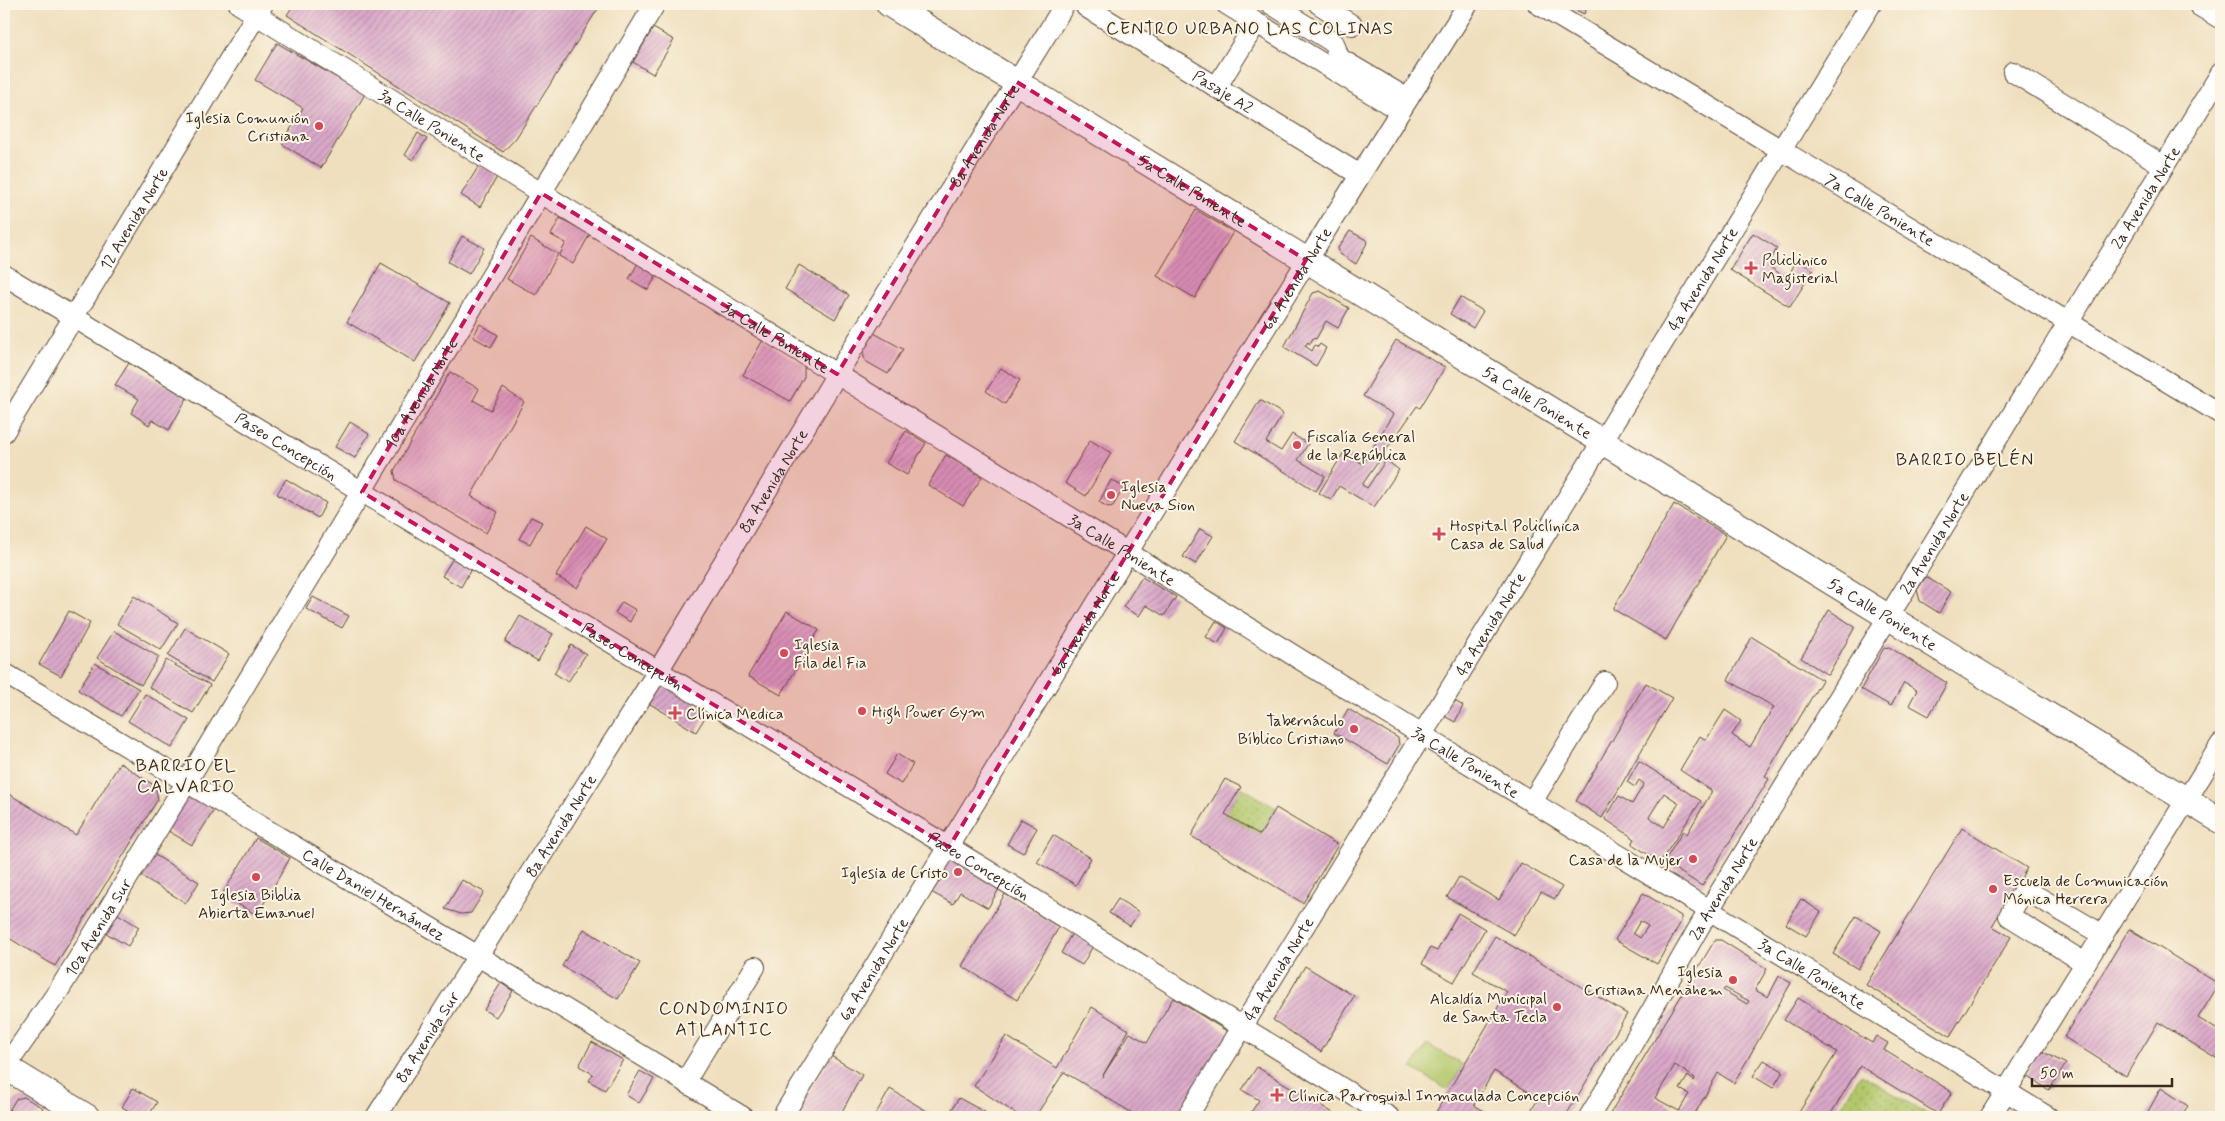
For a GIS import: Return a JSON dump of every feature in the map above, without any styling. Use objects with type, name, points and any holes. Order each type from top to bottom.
[{"type":"main road","name":"5a Calle Poniente","points":[[889,4],[2221,821]]},
{"type":"main road","points":[[2201,4],[2221,16]]},
{"type":"main road","points":[[4,1067],[87,1117]]},
{"type":"street","name":"3a Calle Poniente","points":[[239,4],[260,9],[540,193],[2048,1117]]},
{"type":"street","name":"10a Avenida Norte","points":[[186,783],[655,4]]},
{"type":"street","name":"8a Avenida Norte","points":[[478,956],[658,671],[836,374],[1065,4]]},
{"type":"street","points":[[1226,4],[1404,105]]},
{"type":"street","points":[[1271,4],[1334,43],[1339,58],[1404,105]]},
{"type":"street","points":[[1319,4],[1352,25]]},
{"type":"street","name":"6a Avenida Norte","points":[[782,1117],[949,847],[1306,260],[1468,4]]},
{"type":"street","name":"7a Calle Poniente","points":[[1538,4],[2221,414]]},
{"type":"street","name":"4a Avenida Norte","points":[[1187,1117],[1871,4]]},
{"type":"street","name":"Pasaje A2","points":[[1086,7],[1360,176]]},
{"type":"street","name":"12 Avenida Norte","points":[[4,432],[260,9]]},
{"type":"street","points":[[1216,88],[1256,22]]},
{"type":"street","points":[[2013,72],[2164,166]]},
{"type":"street","name":"2a Avenida Norte","points":[[1589,1117],[1635,1043],[1644,1022],[1709,910],[2221,73]]},
{"type":"street","name":"Paseo Concepción","points":[[4,275],[949,847],[1242,1029],[1389,1117]]},
{"type":"street","name":"Calle Daniel Hernández","points":[[4,673],[478,956],[743,1117]]},
{"type":"street","points":[[1532,802],[1604,682]]},
{"type":"street","points":[[1990,1117],[2221,744]]},
{"type":"street","name":"10a Avenida Sur","points":[[4,1067],[58,990],[186,783]]},
{"type":"street","points":[[2085,963],[2009,916],[2024,889],[2103,935]]},
{"type":"street","name":"8a Avenida Sur","points":[[376,1117],[478,956]]},
{"type":"street","points":[[685,1082],[755,967]]},
{"type":"highlighted area","points":[[1017,82],[1306,260],[949,847],[362,492],[541,193],[837,374]]},
{"type":"green space","points":[[1241,787],[1276,808],[1260,835],[1225,814]]},
{"type":"green space","points":[[1427,1044],[1463,1065],[1448,1090],[1412,1068]]},
{"type":"green space","points":[[1861,1074],[1932,1117],[1834,1117]]},
{"type":"building","points":[[294,4],[601,4],[516,138],[503,152],[287,15]]},
{"type":"building","points":[[1577,4],[1589,4],[1584,14],[1574,9]]},
{"type":"building","points":[[653,28],[674,40],[653,74],[633,62]]},
{"type":"building","name":"Iglesia Comunión Cristiana","points":[[277,43],[365,94],[321,168],[282,144],[303,108],[255,80]]},
{"type":"building","points":[[418,133],[427,139],[413,160],[405,155]]},
{"type":"building","points":[[480,164],[498,175],[480,207],[461,195]]},
{"type":"building","points":[[1196,210],[1233,232],[1195,298],[1157,276]]},
{"type":"building","points":[[560,218],[590,234],[573,264],[559,256],[566,243],[551,235]]},
{"type":"building","points":[[1350,231],[1368,241],[1356,264],[1340,254],[1338,248]]},
{"type":"building","name":"Policlinico Magisterial","points":[[1753,233],[1777,248],[1768,266],[1787,278],[1797,260],[1813,270],[1790,307],[1730,270]]},
{"type":"building","points":[[462,236],[484,248],[469,274],[448,262]]},
{"type":"building","points":[[531,238],[558,254],[536,295],[507,279]]},
{"type":"building","points":[[381,263],[450,303],[415,362],[347,322]]},
{"type":"building","points":[[638,263],[657,275],[648,290],[629,279]]},
{"type":"building","points":[[799,265],[849,295],[835,319],[785,289]]},
{"type":"building","points":[[1320,291],[1349,308],[1338,328],[1326,321],[1316,339],[1313,338],[1310,344],[1308,342],[1305,346],[1312,351],[1315,345],[1318,347],[1320,344],[1326,348],[1316,366],[1284,347],[1313,293]]},
{"type":"building","points":[[1460,297],[1483,311],[1473,328],[1450,314]]},
{"type":"building","points":[[480,324],[498,335],[491,347],[473,337]]},
{"type":"building","points":[[872,332],[903,349],[888,374],[865,361],[862,349]]},
{"type":"building","points":[[763,340],[804,366],[804,377],[790,401],[743,375]]},
{"type":"building","points":[[1396,340],[1445,367],[1420,408],[1417,406],[1362,485],[1367,488],[1386,460],[1399,470],[1374,507],[1339,486],[1331,500],[1319,493],[1344,452],[1363,464],[1393,414],[1363,396]]},
{"type":"building","points":[[129,363],[187,398],[169,430],[152,420],[149,425],[131,413],[139,399],[115,385]]},
{"type":"building","points":[[1001,368],[1020,380],[1005,404],[986,391]]},
{"type":"building","points":[[450,372],[479,389],[473,400],[491,410],[503,388],[524,402],[471,496],[498,512],[486,533],[396,480],[394,471]]},
{"type":"building","points":[[1260,400],[1283,414],[1266,442],[1281,451],[1292,434],[1308,444],[1298,460],[1325,476],[1316,491],[1235,441]]},
{"type":"building","points":[[350,422],[369,434],[355,458],[335,447]]},
{"type":"building","points":[[906,431],[926,443],[907,475],[886,463]]},
{"type":"building","points":[[1090,440],[1111,453],[1086,496],[1065,483]]},
{"type":"building","points":[[946,455],[982,477],[963,506],[928,485]]},
{"type":"building","points":[[286,479],[326,503],[318,518],[277,494]]},
{"type":"building","name":"Iglesia Nueva Sion","points":[[1111,480],[1124,487],[1113,506],[1108,507],[1099,502]]},
{"type":"building","points":[[1674,504],[1726,535],[1666,640],[1613,609]]},
{"type":"building","points":[[531,517],[542,522],[530,544],[519,539]]},
{"type":"building","points":[[586,526],[607,539],[577,588],[556,576]]},
{"type":"building","points":[[1200,529],[1213,536],[1196,564],[1183,557]]},
{"type":"building","points":[[453,558],[471,569],[461,587],[442,576]]},
{"type":"building","points":[[1142,577],[1176,597],[1164,616],[1146,605],[1139,616],[1123,607]]},
{"type":"building","points":[[1926,577],[1951,592],[1939,613],[1920,601],[1917,590]]},
{"type":"building","points":[[134,596],[178,623],[161,650],[117,624]]},
{"type":"building","points":[[313,597],[349,616],[342,628],[306,609]]},
{"type":"building","points":[[622,602],[636,610],[630,622],[615,613]]},
{"type":"building","points":[[1829,610],[1855,627],[1828,675],[1801,658]]},
{"type":"building","points":[[69,611],[90,623],[61,676],[39,664]]},
{"type":"building","name":"Iglesia Fila del Fia","points":[[787,611],[819,630],[781,695],[748,676]]},
{"type":"building","points":[[520,616],[553,634],[538,661],[505,642]]},
{"type":"building","points":[[1216,621],[1227,628],[1218,644],[1206,637]]},
{"type":"building","points":[[185,628],[229,654],[212,682],[168,656]]},
{"type":"building","points":[[114,631],[159,657],[141,685],[97,658]]},
{"type":"building","points":[[1752,637],[1822,680],[1765,776],[1769,779],[1702,886],[1664,862],[1683,831],[1687,834],[1712,791],[1680,770],[1700,736],[1706,740],[1725,710],[1741,721],[1732,735],[1750,747],[1774,707],[1728,680]]},
{"type":"building","points":[[571,645],[586,654],[568,682],[554,673]]},
{"type":"building","points":[[1889,647],[1947,683],[1929,716],[1909,705],[1917,690],[1904,683],[1891,706],[1861,689],[1884,648]]},
{"type":"building","points":[[166,660],[210,685],[193,713],[149,687]]},
{"type":"building","points":[[95,663],[139,689],[121,716],[78,690]]},
{"type":"building","points":[[1646,683],[1672,698],[1602,818],[1576,801]]},
{"type":"building","name":"Clínica Medica","points":[[659,684],[665,684],[709,711],[696,732],[647,702]]},
{"type":"building","points":[[145,694],[189,720],[172,748],[128,721]]},
{"type":"building","points":[[1450,698],[1463,706],[1455,722],[1446,717],[1445,706]]},
{"type":"building","points":[[1348,709],[1398,738],[1399,745],[1388,764],[1334,733]]},
{"type":"building","points":[[897,754],[913,764],[901,784],[885,774]]},
{"type":"building","points":[[1639,761],[1701,801],[1660,862],[1632,844],[1635,839],[1605,819],[1619,796],[1632,804],[1644,784],[1639,780],[1635,787],[1627,782]],"holes":[[[1664,793],[1679,803],[1664,827],[1649,817]]]},
{"type":"building","points":[[120,763],[155,786],[158,799],[55,966],[4,935],[4,791],[76,835]]},
{"type":"building","points":[[1225,779],[1241,787],[1225,814],[1260,835],[1276,808],[1338,845],[1303,903],[1191,836]]},
{"type":"building","points":[[186,794],[214,810],[192,845],[165,829]]},
{"type":"building","points":[[1021,819],[1037,828],[1023,853],[1007,844]]},
{"type":"building","points":[[1962,828],[2027,868],[1992,926],[2011,937],[1950,1036],[1866,985]]},
{"type":"building","points":[[1053,835],[1091,858],[1076,885],[1037,862]]},
{"type":"building","name":"Iglesia Biblia Abierta Emanuel","points":[[256,838],[290,858],[257,915],[222,895]]},
{"type":"building","points":[[150,852],[199,882],[186,903],[138,874]]},
{"type":"building","name":"Iglesia de Cristo","points":[[950,859],[1000,887],[988,908],[960,892],[953,904],[931,892]]},
{"type":"building","points":[[1521,863],[1562,887],[1555,899],[1541,892],[1514,935],[1447,897],[1459,877],[1499,900]]},
{"type":"building","points":[[462,880],[484,892],[471,913],[461,914],[445,909]]},
{"type":"building","points":[[1643,893],[1681,916],[1681,922],[1657,964],[1615,940]],"holes":[[[1640,921],[1648,926],[1640,938],[1633,933]]]},
{"type":"building","points":[[1005,894],[1059,927],[1017,1000],[962,966]]},
{"type":"building","points":[[1118,899],[1139,912],[1130,926],[1109,913]]},
{"type":"building","points":[[1801,899],[1821,912],[1806,936],[1786,924]]},
{"type":"building","points":[[1458,913],[1485,929],[1454,982],[1422,964],[1430,948],[1437,951]]},
{"type":"building","points":[[118,914],[139,927],[128,946],[106,933]]},
{"type":"building","points":[[1856,916],[1881,931],[1858,969],[1833,954]]},
{"type":"building","points":[[584,929],[640,963],[618,999],[562,966]]},
{"type":"building","name":"Escuela de Comunicación Mónica Herrera","points":[[2129,929],[2219,984],[2198,1018],[2221,1032],[2221,1061],[2158,1022],[2126,1076],[2064,1037]]},
{"type":"building","points":[[1072,933],[1093,946],[1082,965],[1061,953]]},
{"type":"building","name":"Alcaldía Municipal de Santa Tecla","points":[[1495,936],[1627,1014],[1565,1117],[1527,1117],[1539,1098],[1494,1071],[1474,1105],[1494,1117],[1433,1117],[1507,992],[1473,972]]},
{"type":"building","points":[[1715,940],[1721,940],[1767,969],[1755,990],[1768,997],[1779,976],[1791,983],[1734,1083],[1718,1073],[1693,1117],[1608,1117]],"holes":[[[1725,988],[1749,1001],[1747,1004],[1723,990]],[[1675,1065],[1695,1078],[1694,1081],[1688,1076],[1680,1089],[1689,1094],[1679,1111],[1655,1098]]]},
{"type":"building","points":[[1305,966],[1354,996],[1321,1052],[1273,1020]]},
{"type":"building","points":[[501,983],[513,991],[496,1017],[484,1010]]},
{"type":"building","points":[[1173,998],[1230,1033],[1179,1117],[1139,1117],[1064,1072],[1035,1117],[1021,1117],[974,1086],[1006,1036],[1057,1068],[1092,1007],[1129,1030],[1102,1077],[1130,1033],[1147,1043]]},
{"type":"building","points":[[1798,998],[1872,1043],[1876,1036],[1888,1043],[1884,1050],[1952,1092],[1938,1114],[1860,1066],[1829,1117],[1796,1117],[1837,1052],[1784,1020]]},
{"type":"building","points":[[592,1042],[623,1060],[605,1090],[589,1081],[593,1074],[579,1066]]},
{"type":"building","points":[[2036,1048],[2066,1064],[2049,1090],[2027,1076]]},
{"type":"building","points":[[831,1056],[862,1075],[839,1117],[794,1117]]},
{"type":"building","points":[[1764,1060],[1783,1071],[1773,1088],[1753,1076]]},
{"type":"building","name":"Clínica Parroquial Inmaculada Concepción","points":[[1257,1067],[1340,1117],[1248,1117],[1259,1100],[1242,1090]]},
{"type":"building","points":[[640,1071],[654,1079],[639,1103],[626,1095]]},
{"type":"building","points":[[133,1088],[157,1102],[148,1117],[139,1117],[122,1107]]},
{"type":"building","points":[[2161,1088],[2188,1106],[2180,1117],[2145,1117]]},
{"type":"building","points":[[890,1089],[930,1113],[927,1117],[874,1117]]},
{"type":"building","points":[[24,1097],[43,1108],[38,1117],[5,1117],[16,1099]]},
{"type":"building","points":[[959,1098],[986,1113],[984,1117],[947,1117]]},
{"type":"place","name":"Iglesia Comunión Cristiana","points":[[319,126]]},
{"type":"place","name":"Policlinico Magisterial","points":[[1751,268]]},
{"type":"place","name":"Fiscalía General de la República","points":[[1297,445]]},
{"type":"place","name":"Iglesia Nueva Sion","points":[[1111,495]]},
{"type":"place","name":"Hospital Policlínica Casa de Salud","points":[[1439,534]]},
{"type":"place","name":"Iglesia Fila del Fia","points":[[784,653]]},
{"type":"place","name":"High Power Gym","points":[[862,711]]},
{"type":"place","name":"Clínica Medica","points":[[675,713]]},
{"type":"place","name":"Tabernáculo Bíblico Cristiano","points":[[1354,729]]},
{"type":"place","name":"Casa de la Mujer","points":[[1693,859]]},
{"type":"place","name":"Iglesia de Cristo","points":[[958,872]]},
{"type":"place","name":"Iglesia Biblia Abierta Emanuel","points":[[256,877]]},
{"type":"place","name":"Escuela de Comunicación Mónica Herrera","points":[[1993,889]]},
{"type":"place","name":"Iglesia Cristiana Menahem","points":[[1733,980]]},
{"type":"place","name":"Alcaldía Municipal de Santa Tecla","points":[[1557,1007]]},
{"type":"place","name":"Clínica Parroquial Inmaculada Concepción","points":[[1277,1095]]},
{"type":"district","name":"CENTRO URBANO LAS COLINAS","points":[[1250,28]]},
{"type":"district","name":"BARRIO BELÉN","points":[[1965,459]]},
{"type":"district","name":"BARRIO EL CALVARIO","points":[[186,775]]},
{"type":"district","name":"CONDOMINIO ATLANTIC","points":[[724,1018]]}]
